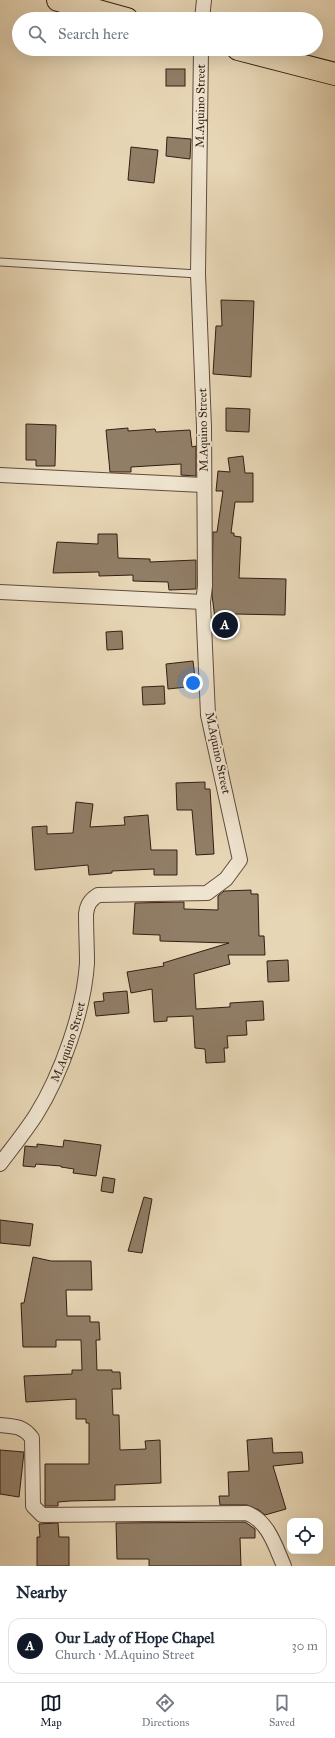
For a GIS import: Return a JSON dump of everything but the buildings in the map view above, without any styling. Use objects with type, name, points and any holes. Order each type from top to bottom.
[{"type":"highway","points":[[58,0],[102,12]]},
{"type":"highway","points":[[265,56],[335,74]]},
{"type":"street","points":[[203,12],[204,0]]},
{"type":"street","name":"M.Aquino Street","points":[[0,1164],[36,1115],[56,1078],[72,1035],[87,964],[86,914],[87,908],[92,899],[98,895],[207,893],[226,879],[240,860],[208,715],[203,602],[205,586],[203,485],[204,427],[198,274],[200,56]]},
{"type":"street","points":[[0,475],[203,485]]},
{"type":"street","points":[[0,592],[203,602]]},
{"type":"street","points":[[0,1425],[20,1427],[27,1431],[32,1438],[33,1506],[42,1515],[247,1513],[256,1517],[264,1524],[284,1566]]},
{"type":"lane","points":[[0,262],[198,274]]},
{"type":"place","name":"Our Lady of Hope Chapel","points":[[225,625]]}]
